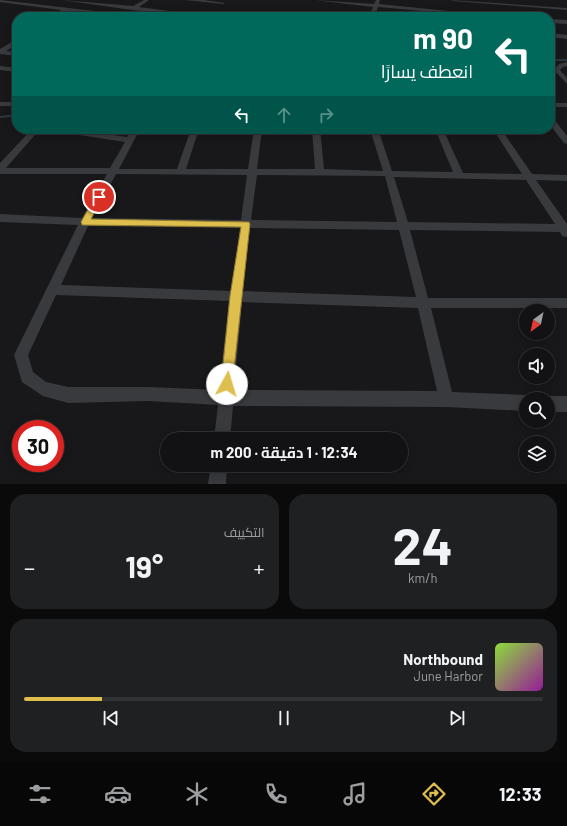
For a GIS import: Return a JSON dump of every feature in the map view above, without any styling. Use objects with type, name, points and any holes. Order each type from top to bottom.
[{"type":"street","points":[[54,8],[68,0],[170,12]]},
{"type":"street","points":[[126,12],[147,0]]},
{"type":"street","points":[[187,0],[225,2]]},
{"type":"street","points":[[316,0],[377,3],[432,12]]},
{"type":"street","points":[[451,12],[451,0],[567,9]]},
{"type":"street","points":[[523,0],[529,11]]},
{"type":"street","points":[[0,1],[89,12]]},
{"type":"street","points":[[329,12],[331,1]]},
{"type":"street","points":[[217,8],[225,2]]},
{"type":"street","points":[[62,12],[66,9]]},
{"type":"street","points":[[555,21],[567,22]]},
{"type":"street","points":[[555,36],[567,37]]},
{"type":"street","points":[[0,52],[12,44]]},
{"type":"street","points":[[0,52],[12,53]]},
{"type":"street","points":[[567,64],[561,65],[557,70],[567,82]]},
{"type":"street","points":[[0,68],[12,69]]},
{"type":"street","points":[[0,104],[12,104]]},
{"type":"street","points":[[555,105],[567,105]]},
{"type":"street","points":[[555,126],[567,141]]},
{"type":"street","points":[[0,170],[32,134]]},
{"type":"street","points":[[89,134],[131,140]]},
{"type":"street","points":[[134,134],[85,222],[54,290],[21,355],[27,377],[43,389],[68,395],[148,394],[226,398],[446,399],[519,402]]},
{"type":"street","points":[[181,171],[193,134]]},
{"type":"street","points":[[223,432],[236,296],[257,134]]},
{"type":"street","points":[[316,134],[320,172]]},
{"type":"street","points":[[376,134],[390,174],[424,303],[446,399]]},
{"type":"street","points":[[441,134],[459,175]]},
{"type":"street","points":[[500,134],[565,231]]},
{"type":"street","points":[[0,170],[320,172],[567,178]]},
{"type":"street","points":[[0,218],[85,222],[565,231]]},
{"type":"street","points":[[54,290],[424,303],[567,303]]},
{"type":"street","points":[[555,404],[567,404]]},
{"type":"street","points":[[217,484],[218,472]]},
{"type":"waterway","points":[[555,60],[567,60]]},
{"type":"waterway","points":[[0,117],[12,116]]},
{"type":"route","points":[[99,197],[85,222],[246,224],[236,296],[227,384]]}]
